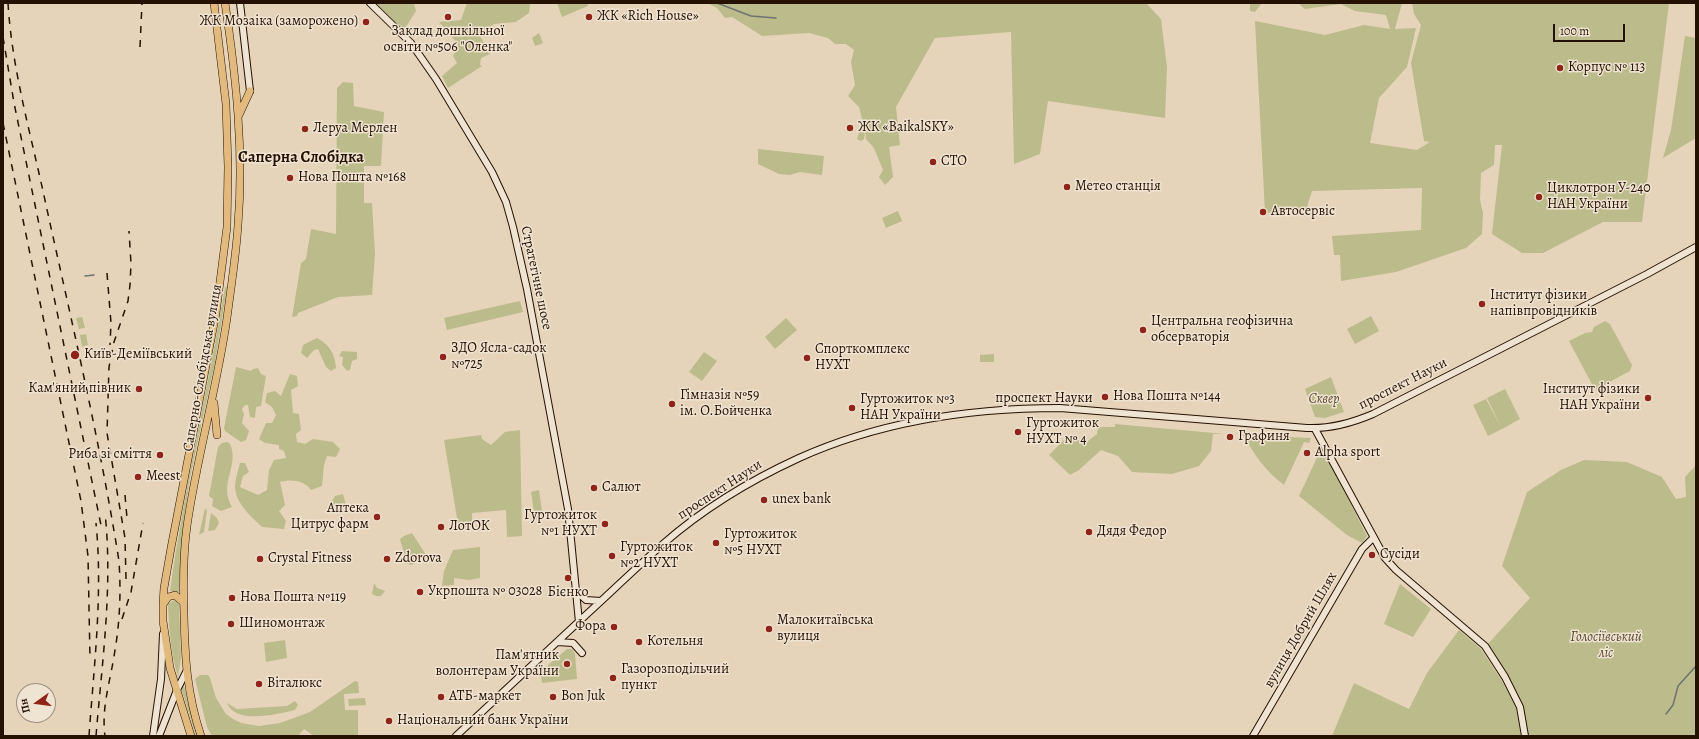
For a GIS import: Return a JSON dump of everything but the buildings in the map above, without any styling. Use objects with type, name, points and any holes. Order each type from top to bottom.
[{"type":"main road","name":"Саперно-Слобідська вулиця","points":[[191,736],[166,647],[163,604],[164,588],[172,542],[216,314],[227,227],[228,167],[226,104],[214,3]]},
{"type":"main road","name":"Саперно-Слобідська вулиця","points":[[202,735],[190,693],[186,672],[183,602],[187,528],[193,489],[214,396],[227,320],[238,224],[238,117],[233,61],[225,3]]},
{"type":"main road","points":[[238,117],[250,91],[240,3]]},
{"type":"main road","name":"Стратегічне шосе","points":[[370,3],[406,38],[432,73],[492,172],[506,202],[527,289],[568,508],[579,622]]},
{"type":"main road","name":"проспект Науки","points":[[456,736],[669,539],[706,511],[744,487],[805,455],[834,444],[883,429],[928,418],[965,413],[1049,408],[1315,429],[1347,424],[1373,414],[1647,274],[1696,247]]},
{"type":"main road","points":[[214,396],[217,435]]},
{"type":"main road","points":[[1315,429],[1380,551],[1396,570],[1485,646],[1505,677],[1520,707],[1525,736]]},
{"type":"main road","name":"вулиця Добрий Шлях","points":[[1253,736],[1362,549],[1373,538]]},
{"type":"main road","points":[[576,591],[586,600],[601,601]]},
{"type":"main road","points":[[163,604],[166,598],[174,595],[183,602]]},
{"type":"main road","points":[[153,736],[161,679],[163,621]]},
{"type":"main road","points":[[557,642],[573,643],[582,653]]},
{"type":"main road","points":[[159,736],[177,690],[186,672]]},
{"type":"green space","points":[[375,3],[414,3],[416,11],[404,30]]},
{"type":"green space","points":[[467,3],[530,4],[529,13],[516,22],[494,24],[480,36],[490,54],[481,58],[480,65],[482,66],[448,88],[442,76],[457,63],[453,56],[458,44],[439,22],[461,20]]},
{"type":"green space","points":[[557,3],[588,3],[588,6],[562,17]]},
{"type":"green space","points":[[707,3],[1146,3],[1161,19],[1167,67],[1165,118],[1048,101],[1040,154],[1014,164],[1011,32],[935,38],[896,107],[900,145],[889,147],[893,177],[885,185],[879,177],[883,170],[874,148],[866,139],[865,130],[864,139],[861,141],[857,139],[861,127],[864,127],[859,107],[848,96],[855,85],[851,62],[854,50],[846,44],[835,44],[828,38],[809,33],[762,36],[732,17],[725,18],[717,8]]},
{"type":"green space","points":[[1250,3],[1262,3],[1255,12],[1250,11]]},
{"type":"green space","points":[[1301,3],[1402,3],[1395,29],[1416,28],[1407,67],[1379,98],[1370,143],[1417,150],[1430,142],[1424,141],[1411,63],[1421,25],[1414,14],[1412,3],[1669,3],[1642,222],[1603,222],[1543,253],[1522,253],[1492,234],[1502,145],[1495,145],[1494,165],[1481,173],[1480,200],[1483,213],[1482,234],[1466,248],[1396,272],[1341,281],[1340,255],[1334,255],[1332,236],[1421,230],[1422,188],[1312,191],[1306,210],[1265,213],[1255,21],[1325,35],[1364,25],[1390,29],[1386,15],[1355,11],[1341,4],[1305,9],[1300,5]]},
{"type":"green space","points":[[539,33],[543,43],[535,46],[532,38]]},
{"type":"green space","points":[[1685,36],[1696,38],[1696,138],[1663,158],[1671,130]]},
{"type":"green space","points":[[343,82],[353,83],[354,106],[384,112],[381,166],[364,166],[364,203],[372,203],[375,254],[372,295],[338,297],[298,313],[297,316],[292,317],[301,263],[306,259],[311,229],[336,234],[337,88]]},
{"type":"green space","points":[[758,149],[824,156],[822,175],[800,172],[790,175],[779,174],[758,164]]},
{"type":"green space","points":[[898,211],[902,221],[886,228],[882,218]]},
{"type":"green space","points":[[225,287],[227,287],[215,362],[190,478],[183,527],[179,592],[170,591],[182,515]]},
{"type":"green space","points":[[520,301],[523,312],[447,330],[444,318]]},
{"type":"green space","points":[[1371,316],[1379,331],[1355,344],[1347,329]]},
{"type":"green space","points":[[82,317],[85,328],[79,329],[76,318]]},
{"type":"green space","points":[[786,318],[797,330],[775,349],[765,337]]},
{"type":"green space","points":[[1605,321],[1610,324],[1632,365],[1630,371],[1595,390],[1569,341],[1585,333],[1592,332],[1594,327]]},
{"type":"green space","points":[[86,334],[88,345],[82,347],[80,335]]},
{"type":"green space","points":[[317,338],[331,350],[333,354],[336,368],[331,371],[326,367],[318,349],[314,350],[307,358],[301,353],[303,345]]},
{"type":"green space","points":[[342,351],[357,352],[357,359],[352,361],[350,370],[347,371],[342,365],[343,357],[339,356]]},
{"type":"green space","points":[[704,352],[717,361],[702,381],[689,372]]},
{"type":"green space","points":[[994,354],[994,362],[980,362],[980,355]]},
{"type":"green space","points":[[236,367],[251,371],[258,368],[261,374],[266,376],[261,406],[256,407],[255,418],[250,417],[248,405],[245,405],[242,409],[244,414],[242,423],[249,431],[246,440],[241,442],[225,431],[224,428]]},
{"type":"green space","points":[[290,374],[297,376],[298,386],[291,390],[293,413],[299,414],[301,430],[296,434],[297,442],[305,444],[313,439],[333,442],[340,449],[336,457],[327,456],[324,465],[322,486],[311,490],[301,482],[280,482],[285,505],[279,511],[286,521],[284,529],[262,527],[241,505],[236,494],[236,479],[240,463],[245,463],[249,472],[243,476],[240,487],[258,495],[267,490],[269,470],[274,460],[286,458],[284,451],[279,449],[279,445],[265,443],[259,439],[266,423],[272,423],[276,415],[272,407],[265,402],[267,393],[275,391],[281,396]]},
{"type":"green space","name":"Сквер","points":[[1331,377],[1344,412],[1325,418],[1315,417],[1305,389]]},
{"type":"green space","points":[[1505,389],[1520,419],[1502,429],[1487,398]]},
{"type":"green space","points":[[1486,399],[1502,429],[1488,436],[1473,405]]},
{"type":"green space","points":[[1115,424],[1225,434],[1213,434],[1211,451],[1199,466],[1172,474],[1132,472],[1118,456],[1101,450],[1079,470],[1070,475],[1049,455],[1065,439],[1088,441],[1097,434],[1098,427],[1115,427]]},
{"type":"green space","points":[[520,430],[522,536],[507,537],[506,510],[472,513],[472,527],[459,530],[444,440],[481,435],[482,439],[491,445],[505,432]]},
{"type":"green space","points":[[1243,435],[1311,438],[1309,443],[1304,442],[1284,485],[1277,480],[1260,462]]},
{"type":"green space","points":[[227,442],[230,444],[233,459],[227,490],[228,499],[232,507],[221,511],[212,506],[213,499],[209,496],[218,447],[222,443]]},
{"type":"green space","points":[[1322,447],[1367,536],[1362,543],[1347,535],[1299,496]]},
{"type":"green space","name":"Голосіївський ліс","points":[[1584,460],[1627,462],[1662,477],[1676,499],[1686,497],[1685,477],[1696,465],[1696,736],[1526,736],[1521,706],[1486,646],[1530,598],[1502,566],[1527,492],[1561,470]]},
{"type":"green space","points":[[539,490],[543,518],[535,519],[531,492]]},
{"type":"green space","points":[[343,494],[346,505],[333,508],[332,501],[335,496]]},
{"type":"green space","points":[[205,508],[207,511],[204,532],[199,535]]},
{"type":"green space","points":[[211,513],[217,518],[219,523],[215,530],[208,531]]},
{"type":"green space","points":[[412,533],[426,555],[412,565],[404,563],[403,557],[405,556],[400,539]]},
{"type":"green space","points":[[480,547],[480,578],[469,580],[454,578],[454,585],[442,586],[444,571],[453,550]]},
{"type":"green space","points":[[374,583],[377,588],[385,591],[381,596],[372,594]]},
{"type":"green space","points":[[1400,584],[1431,609],[1413,637],[1384,624]]},
{"type":"green space","points":[[174,600],[178,602],[179,605],[181,658],[178,677],[172,650],[168,613],[168,604]]},
{"type":"green space","points":[[1459,630],[1481,649],[1501,679],[1516,708],[1521,736],[1332,736],[1354,683],[1409,709],[1427,673]]},
{"type":"green space","points":[[285,640],[287,658],[266,662],[264,643]]},
{"type":"green space","points":[[567,649],[572,649],[575,654],[577,679],[542,683],[540,672]]},
{"type":"green space","points":[[200,675],[208,675],[210,678],[216,698],[226,714],[241,723],[259,726],[280,723],[310,712],[355,681],[358,682],[359,693],[344,694],[345,710],[358,710],[358,736],[314,736],[304,729],[298,736],[212,736],[207,727],[195,679]]},
{"type":"green space","points":[[183,683],[198,736],[196,736],[181,688]]},
{"type":"green space","points":[[365,698],[366,705],[349,706],[348,699]]},
{"type":"green space","points":[[295,701],[298,705],[295,710],[278,714],[258,716],[239,714],[232,710],[227,703],[237,709],[287,706]]},
{"type":"waterway","points":[[717,3],[751,16],[776,18]]},
{"type":"waterway","points":[[85,276],[94,275]]},
{"type":"waterway","points":[[1666,714],[1673,705],[1678,686],[1696,666]]},
{"type":"railway","points":[[8,3],[10,28],[18,79],[85,383],[119,561],[119,617],[117,639],[105,704],[105,736]]},
{"type":"railway","points":[[140,47],[142,3]]},
{"type":"railway","points":[[3,37],[14,103],[102,530]]},
{"type":"railway","points":[[3,123],[81,501],[88,556],[90,659]]},
{"type":"railway","points":[[126,579],[125,538],[107,433],[109,367],[114,342],[128,301],[130,285],[131,264],[129,231]]},
{"type":"railway","points":[[107,273],[111,323],[110,345]]},
{"type":"railway","points":[[125,495],[127,518]]},
{"type":"railway","points":[[96,736],[106,624],[108,569],[105,513]]},
{"type":"railway","points":[[89,736],[99,576],[96,523]]},
{"type":"railway","points":[[122,619],[131,592],[143,523]]},
{"type":"place","name":"Заклад дошкільної освіти №506 \"Оленка\"","points":[[448,17]]},
{"type":"place","name":"ЖК «Rich House»","points":[[589,17]]},
{"type":"place","name":"ЖК Мозаіка (заморожено)","points":[[366,22]]},
{"type":"place","name":"Корпус № 113","points":[[1560,68]]},
{"type":"place","name":"ЖК «BaikalSKY»","points":[[850,128]]},
{"type":"place","name":"Леруа Мерлен","points":[[305,129]]},
{"type":"place","name":"СТО","points":[[933,162]]},
{"type":"place","name":"Нова Пошта №168","points":[[290,178]]},
{"type":"place","name":"Метео станція","points":[[1067,187]]},
{"type":"place","name":"Циклотрон У-240 НАН України","points":[[1539,197]]},
{"type":"place","name":"Автосервіс","points":[[1263,212]]},
{"type":"place","name":"Інститут фізики напівпровідників","points":[[1482,304]]},
{"type":"place","name":"Центральна геофізична обсерваторія","points":[[1143,330]]},
{"type":"place","name":"Київ-Деміївський","points":[[75,355]]},
{"type":"place","name":"ЗДО Ясла-садок №725","points":[[443,357]]},
{"type":"place","name":"Спорткомплекс НУХТ","points":[[807,358]]},
{"type":"place","name":"Кам'яний півник","points":[[139,389]]},
{"type":"place","name":"Нова Пошта №144","points":[[1105,397]]},
{"type":"place","name":"Інститут фізики НАН України","points":[[1648,398]]},
{"type":"place","name":"Гімназія №59 ім. О.Бойченка","points":[[672,404]]},
{"type":"place","name":"Гуртожиток №3 НАН України","points":[[852,408]]},
{"type":"place","name":"Гуртожиток НУХТ № 4","points":[[1018,432]]},
{"type":"place","name":"Графиня","points":[[1230,437]]},
{"type":"place","name":"Alpha sport","points":[[1307,453]]},
{"type":"place","name":"Риба зі сміття","points":[[160,455]]},
{"type":"place","name":"Meest","points":[[138,477]]},
{"type":"place","name":"Салют","points":[[594,488]]},
{"type":"place","name":"unex bank","points":[[764,500]]},
{"type":"place","name":"Аптека Цитрус фарм","points":[[377,517]]},
{"type":"place","name":"Гуртожиток №1 НУХТ","points":[[605,524]]},
{"type":"place","name":"ЛотОК","points":[[441,527]]},
{"type":"place","name":"Дядя Федор","points":[[1089,532]]},
{"type":"place","name":"Гуртожиток №5 НУХТ","points":[[716,543]]},
{"type":"place","name":"Сусіди","points":[[1372,555]]},
{"type":"place","name":"Гуртожиток №2 НУХТ","points":[[612,556]]},
{"type":"place","name":"Crystal Fitness","points":[[260,559]]},
{"type":"place","name":"Zdorova","points":[[387,559]]},
{"type":"place","name":"Бієнко","points":[[568,578]]},
{"type":"place","name":"Укрпошта № 03028","points":[[420,592]]},
{"type":"place","name":"Нова Пошта №119","points":[[232,598]]},
{"type":"place","name":"Шиномонтаж","points":[[231,624]]},
{"type":"place","name":"Фора","points":[[614,627]]},
{"type":"place","name":"Малокитаївська вулиця","points":[[769,629]]},
{"type":"place","name":"Котельня","points":[[639,642]]},
{"type":"place","name":"Пам'ятник волонтерам України","points":[[567,664]]},
{"type":"place","name":"Газорозподільчий пункт","points":[[613,678]]},
{"type":"place","name":"Віталюкс","points":[[259,684]]},
{"type":"place","name":"АТБ-маркет","points":[[441,697]]},
{"type":"place","name":"Bon Juk","points":[[553,697]]},
{"type":"place","name":"Національний банк України","points":[[389,721]]},
{"type":"district","name":"Саперна Слобідка","points":[[301,158]]}]
